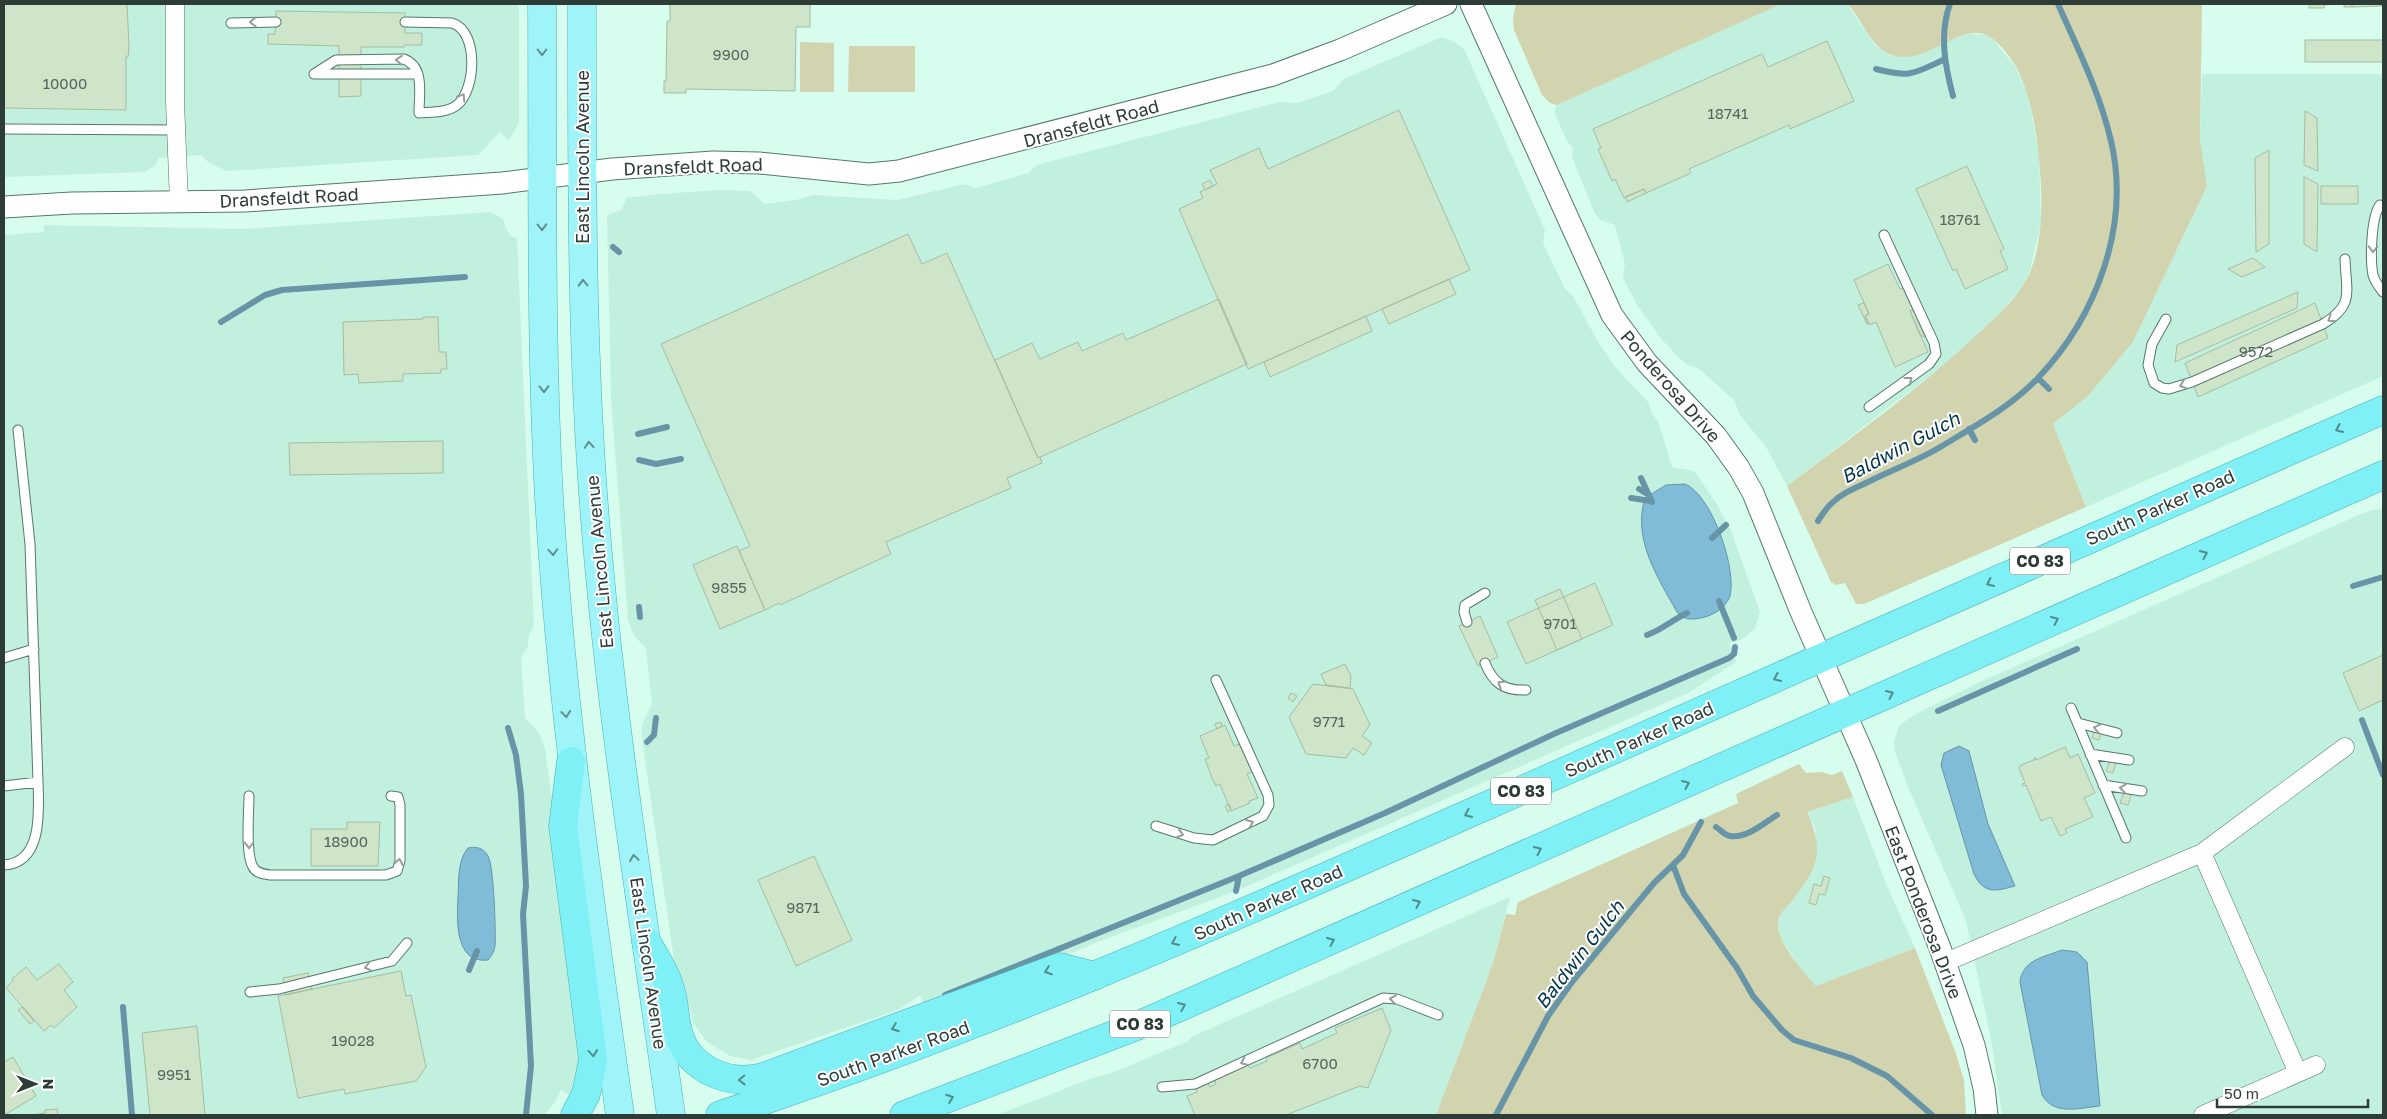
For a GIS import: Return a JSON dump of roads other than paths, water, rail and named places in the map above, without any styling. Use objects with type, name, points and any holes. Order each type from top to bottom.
[{"type":"highway","name":"South Parker Road","points":[[720,1115],[906,1050],[1220,924],[2383,410]]},
{"type":"highway","name":"CO 83","points":[[904,1115],[1137,1026],[2383,475]]},
{"type":"highway","points":[[571,761],[563,826],[594,1060],[586,1094],[575,1115]]},
{"type":"highway","points":[[646,941],[670,986],[676,1024],[686,1049],[706,1069],[721,1077],[741,1081],[762,1077],[1060,967],[1094,976]]},
{"type":"main road","points":[[542,4],[544,351],[549,497],[556,601],[571,761],[620,1115]]},
{"type":"main road","name":"East Lincoln Avenue","points":[[582,4],[584,353],[596,529],[611,687],[671,1115]]},
{"type":"street","points":[[175,4],[175,130],[179,202]]},
{"type":"street","name":"Dransfeldt Road","points":[[4,207],[72,203],[245,201],[502,183],[582,172],[721,162],[781,165],[869,174],[909,170],[1279,73],[1345,48],[1446,4]]},
{"type":"street","name":"Ponderosa Drive","points":[[1471,4],[1607,306],[1638,352],[1708,426],[1740,468],[1753,493],[1845,713]]},
{"type":"street","name":"East Ponderosa Drive","points":[[1845,713],[1946,962],[1976,1054],[1987,1115]]},
{"type":"street","points":[[1946,962],[2202,853],[2345,747]]},
{"type":"street","points":[[2202,853],[2298,1073]]},
{"type":"street","points":[[2203,1115],[2316,1065]]},
{"type":"lane","points":[[231,23],[276,22]]},
{"type":"lane","points":[[405,22],[444,22],[458,25],[466,34],[470,46],[469,85],[460,103],[450,109],[419,113],[418,74],[411,62],[394,59],[336,60],[314,74],[418,74]]},
{"type":"lane","points":[[4,129],[175,130]]},
{"type":"lane","points":[[2380,205],[2374,216],[2373,270],[2375,280],[2383,292]]},
{"type":"lane","points":[[1869,407],[1929,364],[1936,354],[1934,342],[1884,234]]},
{"type":"lane","points":[[2166,319],[2152,344],[2148,365],[2154,383],[2162,388],[2169,389],[2218,370],[2323,324],[2336,316],[2343,309],[2346,302],[2345,259]]},
{"type":"lane","points":[[4,865],[18,862],[26,856],[33,844],[39,812],[30,544],[18,430]]},
{"type":"lane","points":[[1467,622],[1464,612],[1465,605],[1485,593]]},
{"type":"lane","points":[[4,658],[34,649]]},
{"type":"lane","points":[[1485,663],[1490,674],[1498,684],[1513,690],[1526,690]]},
{"type":"lane","points":[[1156,826],[1208,841],[1260,819],[1267,810],[1268,796],[1216,680]]},
{"type":"lane","points":[[2071,708],[2126,838]]},
{"type":"lane","points":[[2078,723],[2117,733]]},
{"type":"lane","points":[[2090,754],[2128,760]]},
{"type":"lane","points":[[4,786],[38,782]]},
{"type":"lane","points":[[2103,785],[2142,791]]},
{"type":"lane","points":[[249,796],[249,855],[252,865],[257,872],[270,875],[386,875],[397,871],[400,861],[400,800],[398,797],[391,796]]},
{"type":"lane","points":[[250,992],[279,989],[392,961],[407,943]]},
{"type":"lane","points":[[1162,1086],[1195,1084],[1383,998],[1397,998],[1438,1015]]},
{"type":"water","points":[[1685,484],[1695,491],[1713,517],[1726,552],[1731,584],[1730,596],[1722,608],[1710,615],[1693,619],[1682,617],[1677,612],[1662,586],[1649,558],[1642,528],[1645,498],[1666,485]]},
{"type":"water","points":[[1959,746],[1969,751],[1988,824],[2015,886],[1991,890],[1982,885],[1974,874],[1941,765],[1944,753]]},
{"type":"water","points":[[468,848],[482,849],[486,853],[492,872],[495,946],[488,960],[477,959],[469,955],[463,948],[458,928],[459,871],[464,853]]},
{"type":"water","points":[[2062,950],[2077,952],[2087,962],[2100,1106],[2076,1109],[2060,1108],[2047,1102],[2042,1095],[2020,982],[2029,964],[2041,957]]},
{"type":"waterway","points":[[1950,4],[1945,27],[1944,50],[1953,96]]},
{"type":"waterway","name":"Baldwin Gulch","points":[[1818,521],[1830,505],[1844,494],[1933,451],[2017,398],[2059,354],[2077,327],[2092,299],[2104,268],[2112,237],[2116,205],[2116,173],[2111,141],[2101,106],[2088,71],[2058,4]]},
{"type":"waterway","points":[[1876,69],[1905,74],[1912,73],[1945,59]]},
{"type":"waterway","points":[[613,247],[619,252]]},
{"type":"waterway","points":[[221,322],[265,295],[282,290],[465,277]]},
{"type":"waterway","points":[[2038,378],[2049,389]]},
{"type":"waterway","points":[[638,434],[667,427]]},
{"type":"waterway","points":[[1969,429],[1975,440]]},
{"type":"waterway","points":[[639,460],[656,464],[681,459]]},
{"type":"waterway","points":[[1641,478],[1652,502]]},
{"type":"waterway","points":[[1639,489],[1649,495]]},
{"type":"waterway","points":[[1631,498],[1651,501]]},
{"type":"waterway","points":[[1712,538],[1726,525]]},
{"type":"waterway","points":[[2353,586],[2383,577]]},
{"type":"waterway","points":[[1719,601],[1734,638]]},
{"type":"waterway","points":[[639,607],[640,617]]},
{"type":"waterway","points":[[1647,635],[1687,613]]},
{"type":"waterway","points":[[945,995],[1239,876],[1385,813],[1556,733],[1729,658],[1734,654],[1735,647]]},
{"type":"waterway","points":[[1938,711],[2077,649]]},
{"type":"waterway","points":[[647,742],[654,735],[656,718]]},
{"type":"waterway","points":[[2362,720],[2383,775]]},
{"type":"waterway","points":[[508,728],[516,755],[521,794],[526,886],[523,914],[531,1066],[526,1115]]},
{"type":"waterway","points":[[1716,827],[1724,834],[1742,835],[1755,830],[1777,815]]},
{"type":"waterway","name":"Baldwin Gulch","points":[[1496,1115],[1548,1016],[1572,982],[1654,883],[1683,855],[1701,822]]},
{"type":"waterway","points":[[1673,865],[1684,894],[1737,968],[1753,996],[1782,1030],[1794,1040],[1851,1058],[1887,1076],[1932,1115]]},
{"type":"waterway","points":[[1236,891],[1239,876]]},
{"type":"waterway","points":[[469,970],[477,951]]},
{"type":"waterway","points":[[123,1007],[132,1115]]}]
